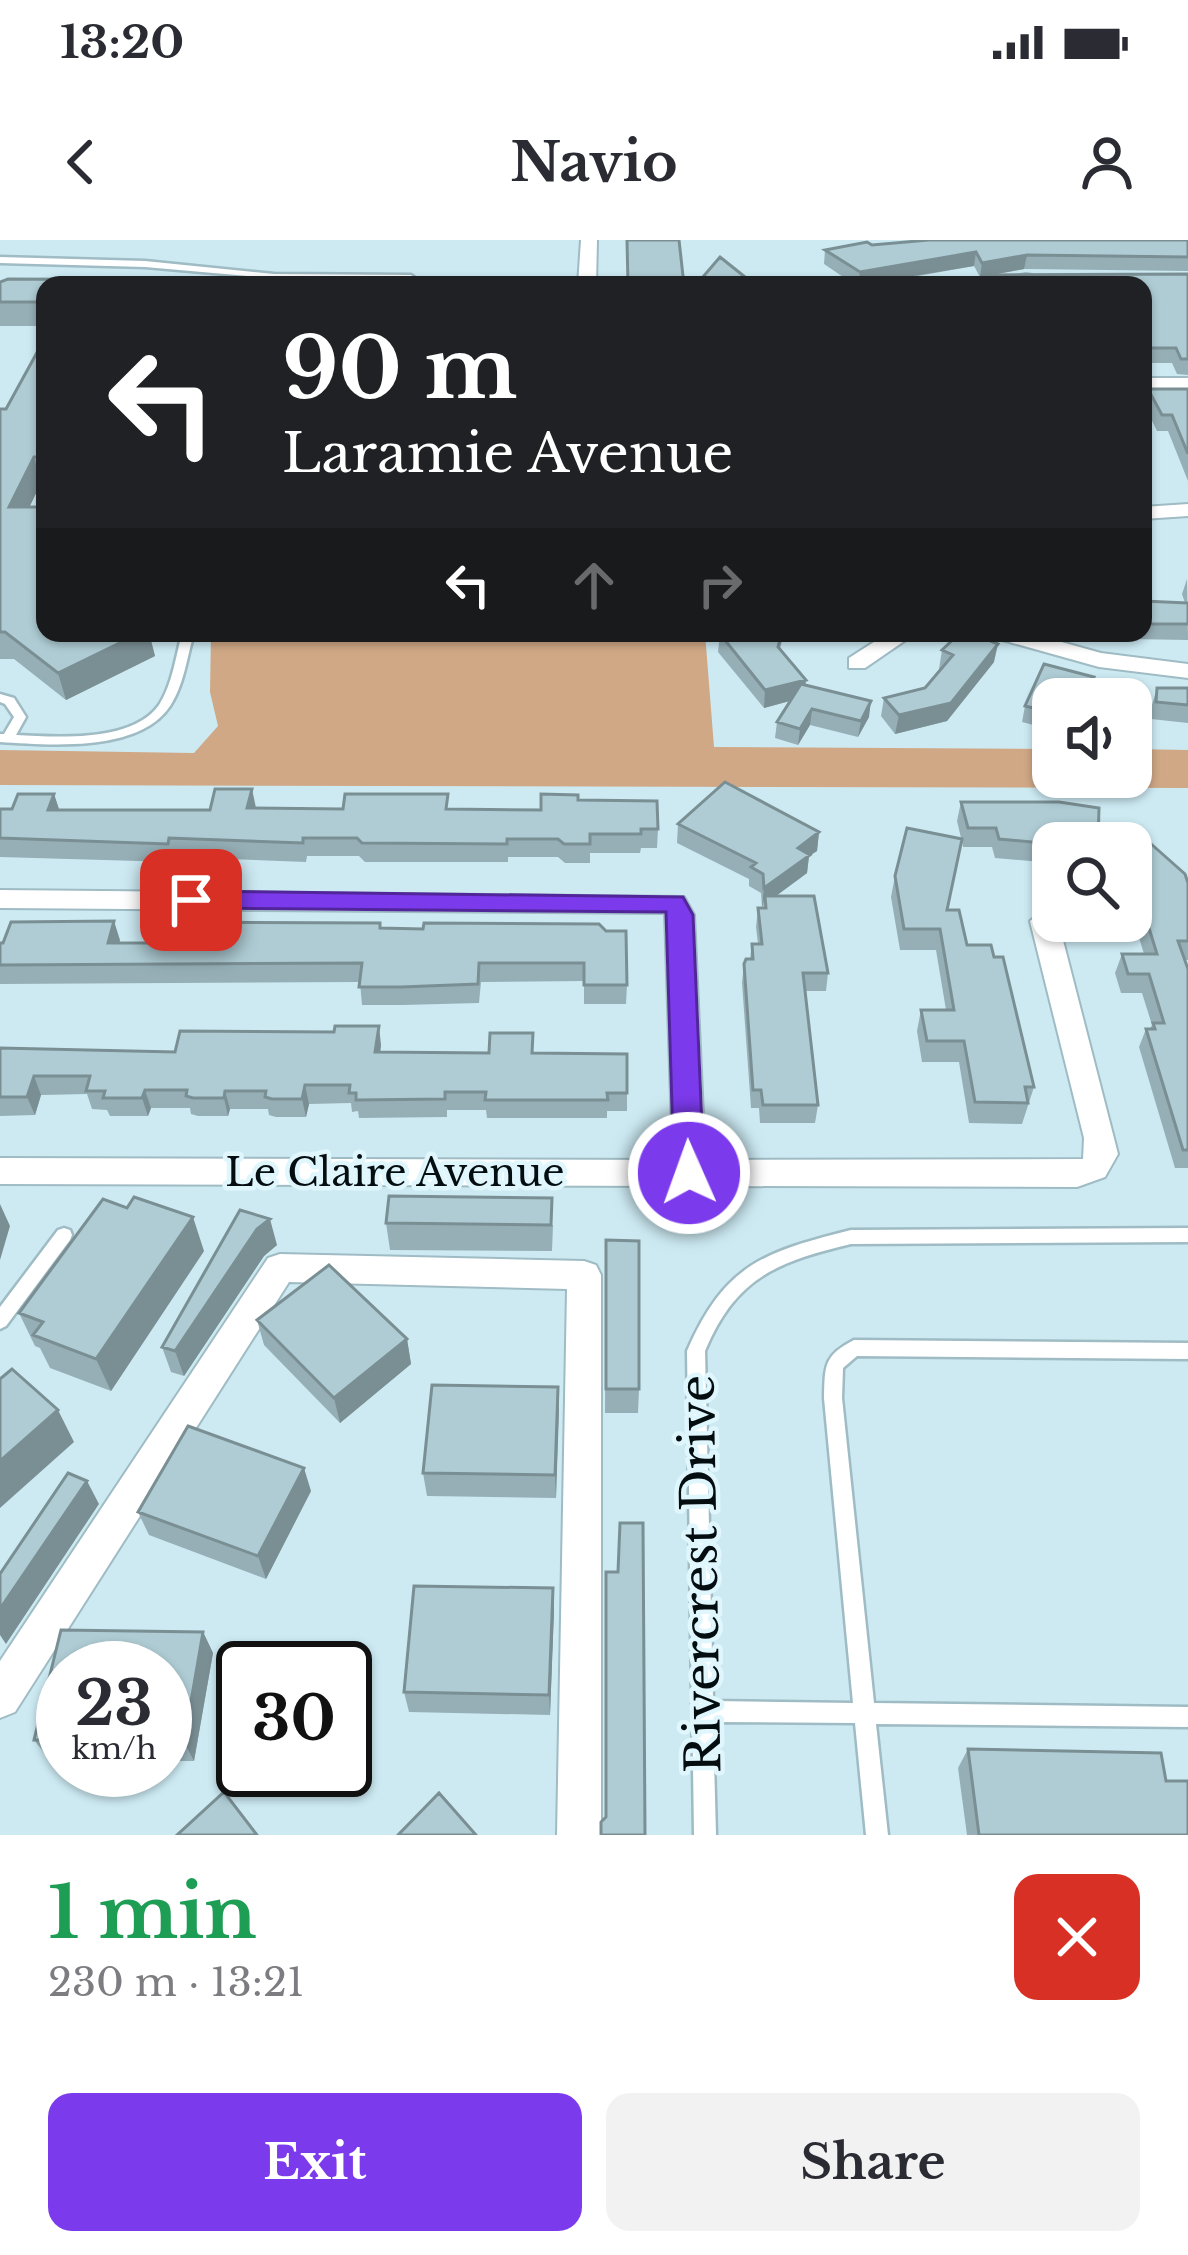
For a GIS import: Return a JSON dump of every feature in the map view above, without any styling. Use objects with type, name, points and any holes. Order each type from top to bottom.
[{"type":"street","points":[[587,276],[589,240]]},
{"type":"street","points":[[1152,384],[1188,384]]},
{"type":"street","points":[[1152,513],[1188,511]]},
{"type":"street","points":[[857,663],[890,642]]},
{"type":"street","points":[[1035,642],[1100,660],[1188,671]]},
{"type":"street","points":[[0,899],[674,904],[680,915],[689,1173]]},
{"type":"street","name":"Le Claire Avenue","points":[[0,1171],[1077,1174],[1094,1168],[1102,1154],[1049,942]]},
{"type":"street","points":[[0,1697],[280,1268],[584,1275],[578,1835]]},
{"type":"lane","points":[[0,260],[272,276]]},
{"type":"lane","points":[[38,274],[46,261]]},
{"type":"lane","points":[[4,738],[86,740],[154,718],[166,704],[185,642]]},
{"type":"lane","points":[[0,698],[10,701],[20,717],[4,738]]},
{"type":"lane","points":[[0,1321],[64,1235]]},
{"type":"lane","name":"Rivercrest Drive","points":[[705,1835],[696,1351],[708,1316],[733,1284],[802,1249],[851,1237],[1188,1235]]},
{"type":"lane","points":[[877,1835],[833,1398],[834,1364],[854,1348],[1188,1351]]},
{"type":"lane","points":[[701,1712],[1188,1717]]},
{"type":"shaded area","points":[[211,642],[706,642],[714,747],[1032,749],[1032,788],[0,785],[0,750],[194,753],[218,726],[210,692]]},
{"type":"shaded area","points":[[1152,749],[1188,750],[1188,788],[1152,788]]},
{"type":"building","points":[[627,240],[679,240],[683,276],[628,276]]},
{"type":"building","points":[[1188,240],[1188,257],[1027,255],[982,263],[976,252],[860,272],[825,250],[867,242]]},
{"type":"building","points":[[720,257],[744,276],[704,276]]},
{"type":"building","points":[[1188,274],[1188,359],[1181,359],[1176,348],[1152,348],[1152,276],[988,275]]},
{"type":"building","points":[[36,279],[36,302],[0,302],[0,282]]},
{"type":"building","points":[[36,354],[36,457],[9,507],[36,507],[36,642],[122,642],[58,673],[0,632],[0,409],[6,409]]},
{"type":"building","points":[[1152,389],[1188,389],[1188,454],[1172,415],[1162,415]]},
{"type":"building","points":[[1152,601],[1188,603],[1188,624],[1152,624]]},
{"type":"building","points":[[726,642],[779,642],[778,647],[806,680],[765,690]]},
{"type":"building","points":[[950,642],[998,644],[951,703],[899,715],[884,698],[925,688],[953,655],[942,650]]},
{"type":"building","points":[[1044,664],[1094,677],[1094,678],[1038,678]]},
{"type":"building","points":[[801,684],[871,701],[861,721],[812,709],[800,729],[777,722]]},
{"type":"building","points":[[1157,688],[1188,688],[1188,705],[1156,702]]},
{"type":"building","points":[[725,782],[819,832],[798,848],[810,855],[764,888],[763,874],[751,867],[756,863],[678,824]]},
{"type":"building","points":[[215,789],[252,789],[247,808],[343,809],[345,794],[448,794],[446,809],[541,810],[541,794],[578,795],[578,800],[657,801],[658,829],[641,829],[641,834],[590,834],[590,844],[564,844],[558,839],[507,839],[507,844],[169,838],[168,844],[0,838],[0,809],[12,809],[18,794],[54,794],[48,810],[210,810]]},
{"type":"building","points":[[961,802],[1059,802],[1099,808],[1099,822],[1032,822],[1032,842],[999,839],[996,828],[968,828]]},
{"type":"building","points":[[907,828],[962,839],[947,910],[959,910],[967,945],[991,945],[994,957],[1003,957],[1034,1087],[1025,1087],[1028,1103],[975,1102],[964,1041],[927,1041],[921,1010],[954,1010],[940,929],[904,929],[895,876]]},
{"type":"building","points":[[1152,845],[1185,874],[1188,883],[1188,941],[1178,941],[1188,969],[1188,1150],[1183,1150],[1146,1029],[1164,1023],[1149,974],[1128,974],[1122,954],[1157,954],[1152,938]]},
{"type":"building","points":[[765,896],[814,896],[828,973],[803,973],[818,1105],[763,1105],[761,1090],[753,1090],[744,964],[753,959],[752,944],[762,944],[758,908],[766,908]]},
{"type":"building","points":[[114,921],[108,943],[152,943],[158,922],[380,923],[380,928],[423,929],[424,923],[599,924],[606,931],[626,931],[627,985],[584,985],[584,963],[479,963],[478,984],[401,987],[359,987],[362,963],[0,965],[0,943],[11,922]]},
{"type":"building","points":[[335,1026],[379,1026],[375,1052],[489,1053],[490,1033],[533,1033],[532,1053],[627,1054],[627,1093],[607,1093],[608,1100],[485,1100],[486,1092],[445,1092],[445,1099],[356,1100],[356,1093],[349,1093],[350,1085],[305,1085],[302,1099],[272,1099],[265,1097],[266,1091],[225,1091],[224,1098],[193,1098],[186,1096],[187,1090],[145,1090],[142,1098],[103,1098],[105,1091],[86,1091],[90,1076],[34,1076],[27,1097],[0,1097],[0,1048],[175,1052],[180,1031],[334,1032]]},
{"type":"building","points":[[389,1196],[552,1198],[551,1225],[386,1223]]},
{"type":"building","points":[[134,1197],[193,1217],[96,1359],[33,1335],[43,1322],[19,1313],[103,1199],[127,1208]]},
{"type":"building","points":[[240,1210],[270,1219],[257,1229],[175,1351],[162,1347]]},
{"type":"building","points":[[606,1240],[639,1241],[639,1389],[606,1389]]},
{"type":"building","points":[[329,1265],[407,1339],[334,1398],[257,1320]]},
{"type":"building","points":[[12,1369],[58,1410],[0,1461],[0,1379]]},
{"type":"building","points":[[432,1385],[558,1387],[555,1475],[423,1473]]},
{"type":"building","points":[[188,1426],[304,1468],[258,1556],[138,1512]]},
{"type":"building","points":[[68,1473],[87,1481],[0,1609],[0,1574]]},
{"type":"building","points":[[620,1523],[643,1523],[645,1835],[601,1835],[606,1817],[606,1572],[618,1572]]},
{"type":"building","points":[[414,1586],[553,1588],[549,1695],[404,1692]]},
{"type":"building","points":[[61,1630],[203,1632],[192,1696],[192,1641],[58,1641]]},
{"type":"building","points":[[968,1749],[1161,1753],[1166,1781],[1188,1781],[1188,1835],[979,1835]]},
{"type":"building","points":[[439,1793],[476,1835],[398,1835]]},
{"type":"building","points":[[219,1797],[228,1797],[257,1835],[177,1835]]},
{"type":"route","points":[[191,900],[653,900],[674,904],[680,915],[689,1173]]}]
